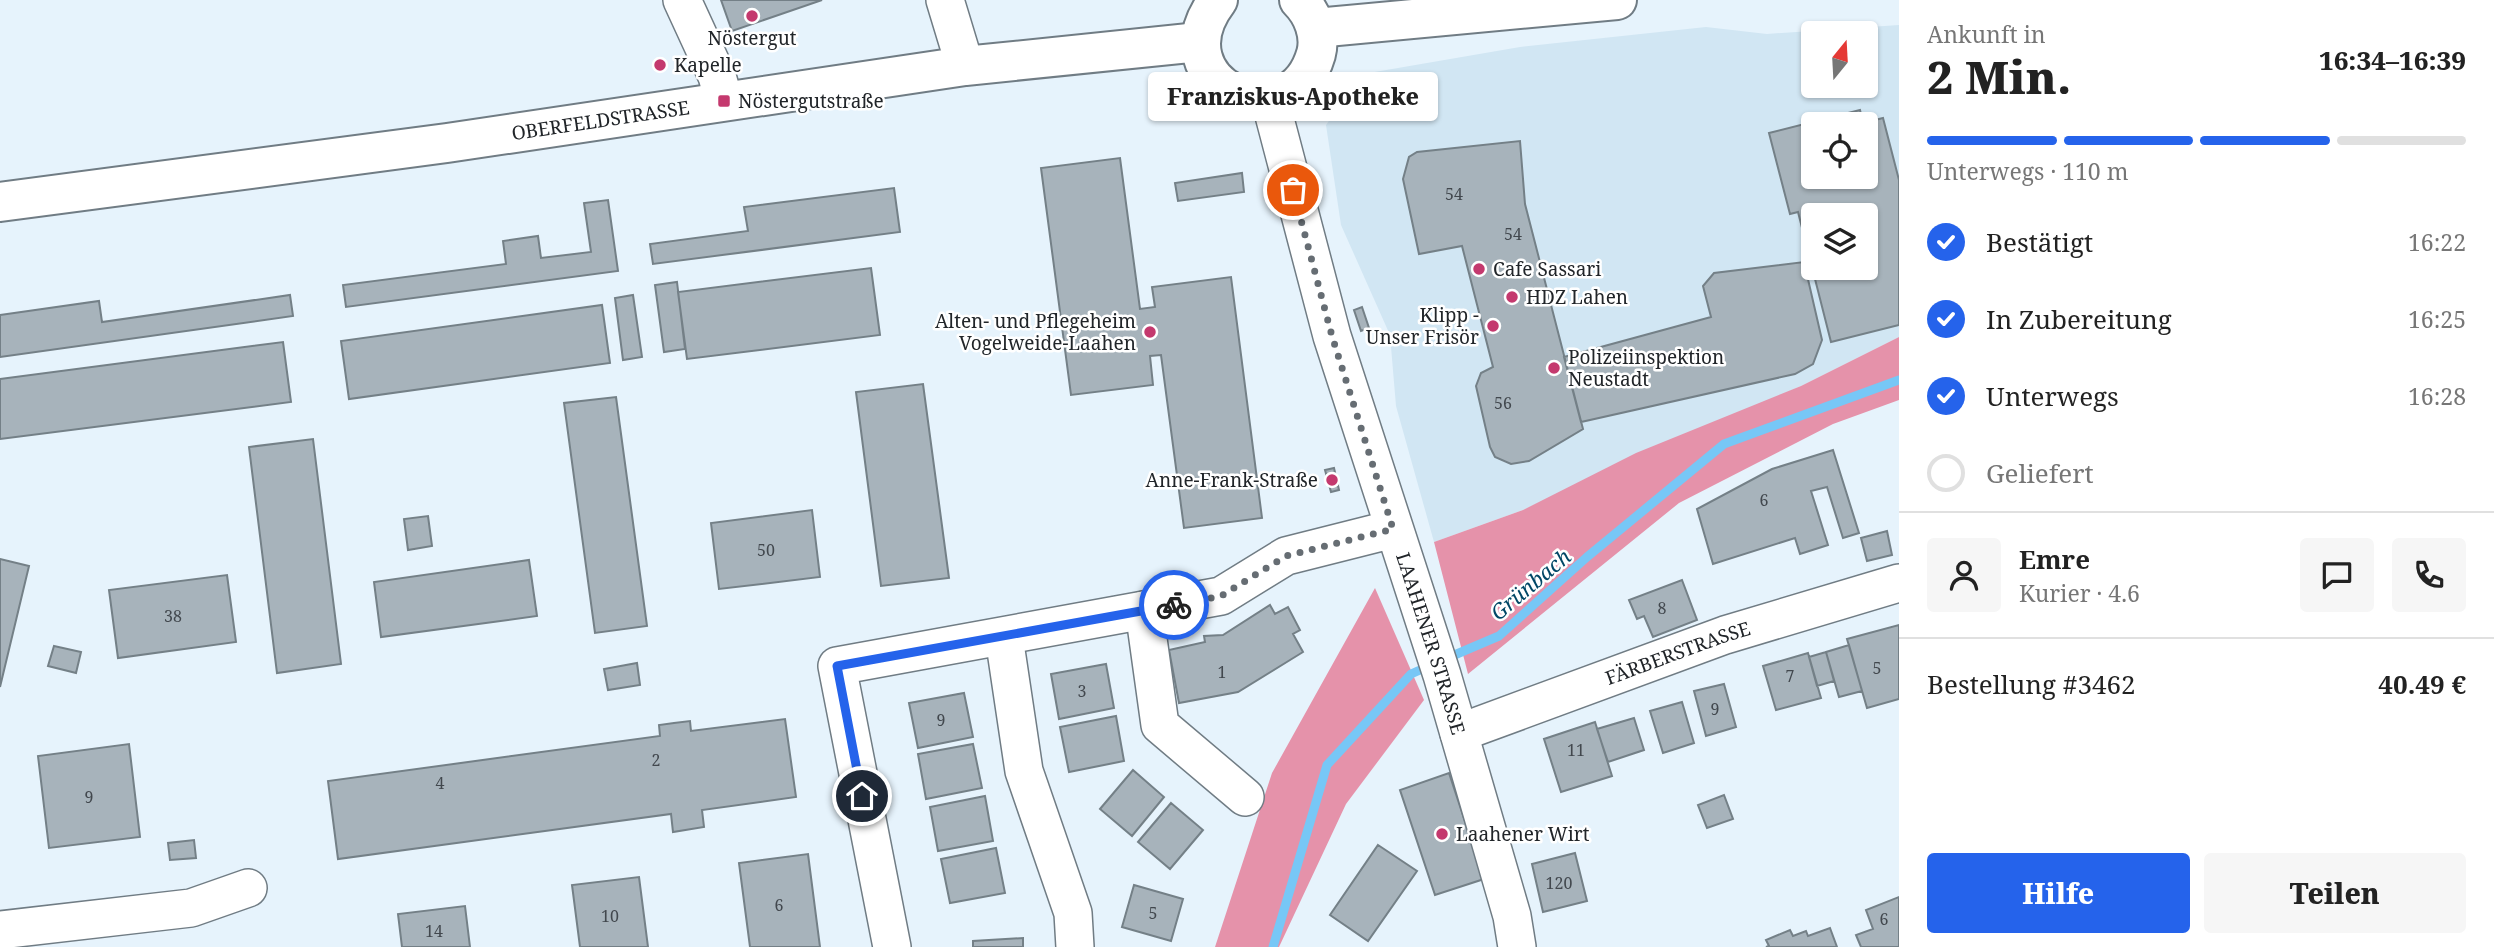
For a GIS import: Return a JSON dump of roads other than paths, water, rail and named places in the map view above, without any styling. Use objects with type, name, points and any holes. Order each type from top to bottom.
[{"type":"main road","points":[[1218,0],[1205,17],[1199,42],[1205,67],[1221,87],[1244,99],[1270,100],[1292,90],[1308,74],[1317,52],[1308,14],[1617,0]]},
{"type":"main road","name":"OBERFELDSTRASSE","points":[[0,202],[433,145],[965,66],[1199,42]]},
{"type":"street","points":[[682,0],[717,76],[724,101]]},
{"type":"street","points":[[945,0],[965,66]]},
{"type":"street","name":"LAAHENER STRASSE","points":[[1270,100],[1332,336],[1438,661],[1512,916],[1517,947]]},
{"type":"street","points":[[892,947],[837,666],[1221,596],[1286,556],[1393,529]]},
{"type":"street","name":"FÄRBERSTRASSE","points":[[1459,733],[1726,635],[1899,583]]},
{"type":"street","points":[[1144,610],[1160,725],[1245,797]]},
{"type":"street","points":[[1004,637],[1024,771],[1073,913],[1075,947]]},
{"type":"street","points":[[0,930],[191,908],[248,888]]},
{"type":"waterway","name":"Grünbach","points":[[1445,659],[1499,636],[1587,557],[1724,444],[1899,380]]},
{"type":"waterway","name":"Grünbach","points":[[1273,947],[1327,765],[1411,674],[1429,666]]},
{"type":"place","name":"Nöstergut","points":[[752,16]]},
{"type":"place","name":"Kapelle","points":[[660,65]]},
{"type":"place","name":"Nöstergutstraße","points":[[724,101]]},
{"type":"place","name":"Franziskus-Apotheke","points":[[1293,190]]},
{"type":"place","name":"Cafe Sassari","points":[[1479,269]]},
{"type":"place","name":"HDZ Lahen","points":[[1512,297]]},
{"type":"place","name":"Klipp - Unser Frisör","points":[[1493,326]]},
{"type":"place","name":"Alten- und Pflegeheim Vogelweide-Laahen","points":[[1150,332]]},
{"type":"place","name":"Polizeiinspektion Neustadt","points":[[1554,368]]},
{"type":"place","name":"Anne-Frank-Straße","points":[[1332,480]]},
{"type":"place","name":"Laahener Wirt","points":[[1442,834]]}]
